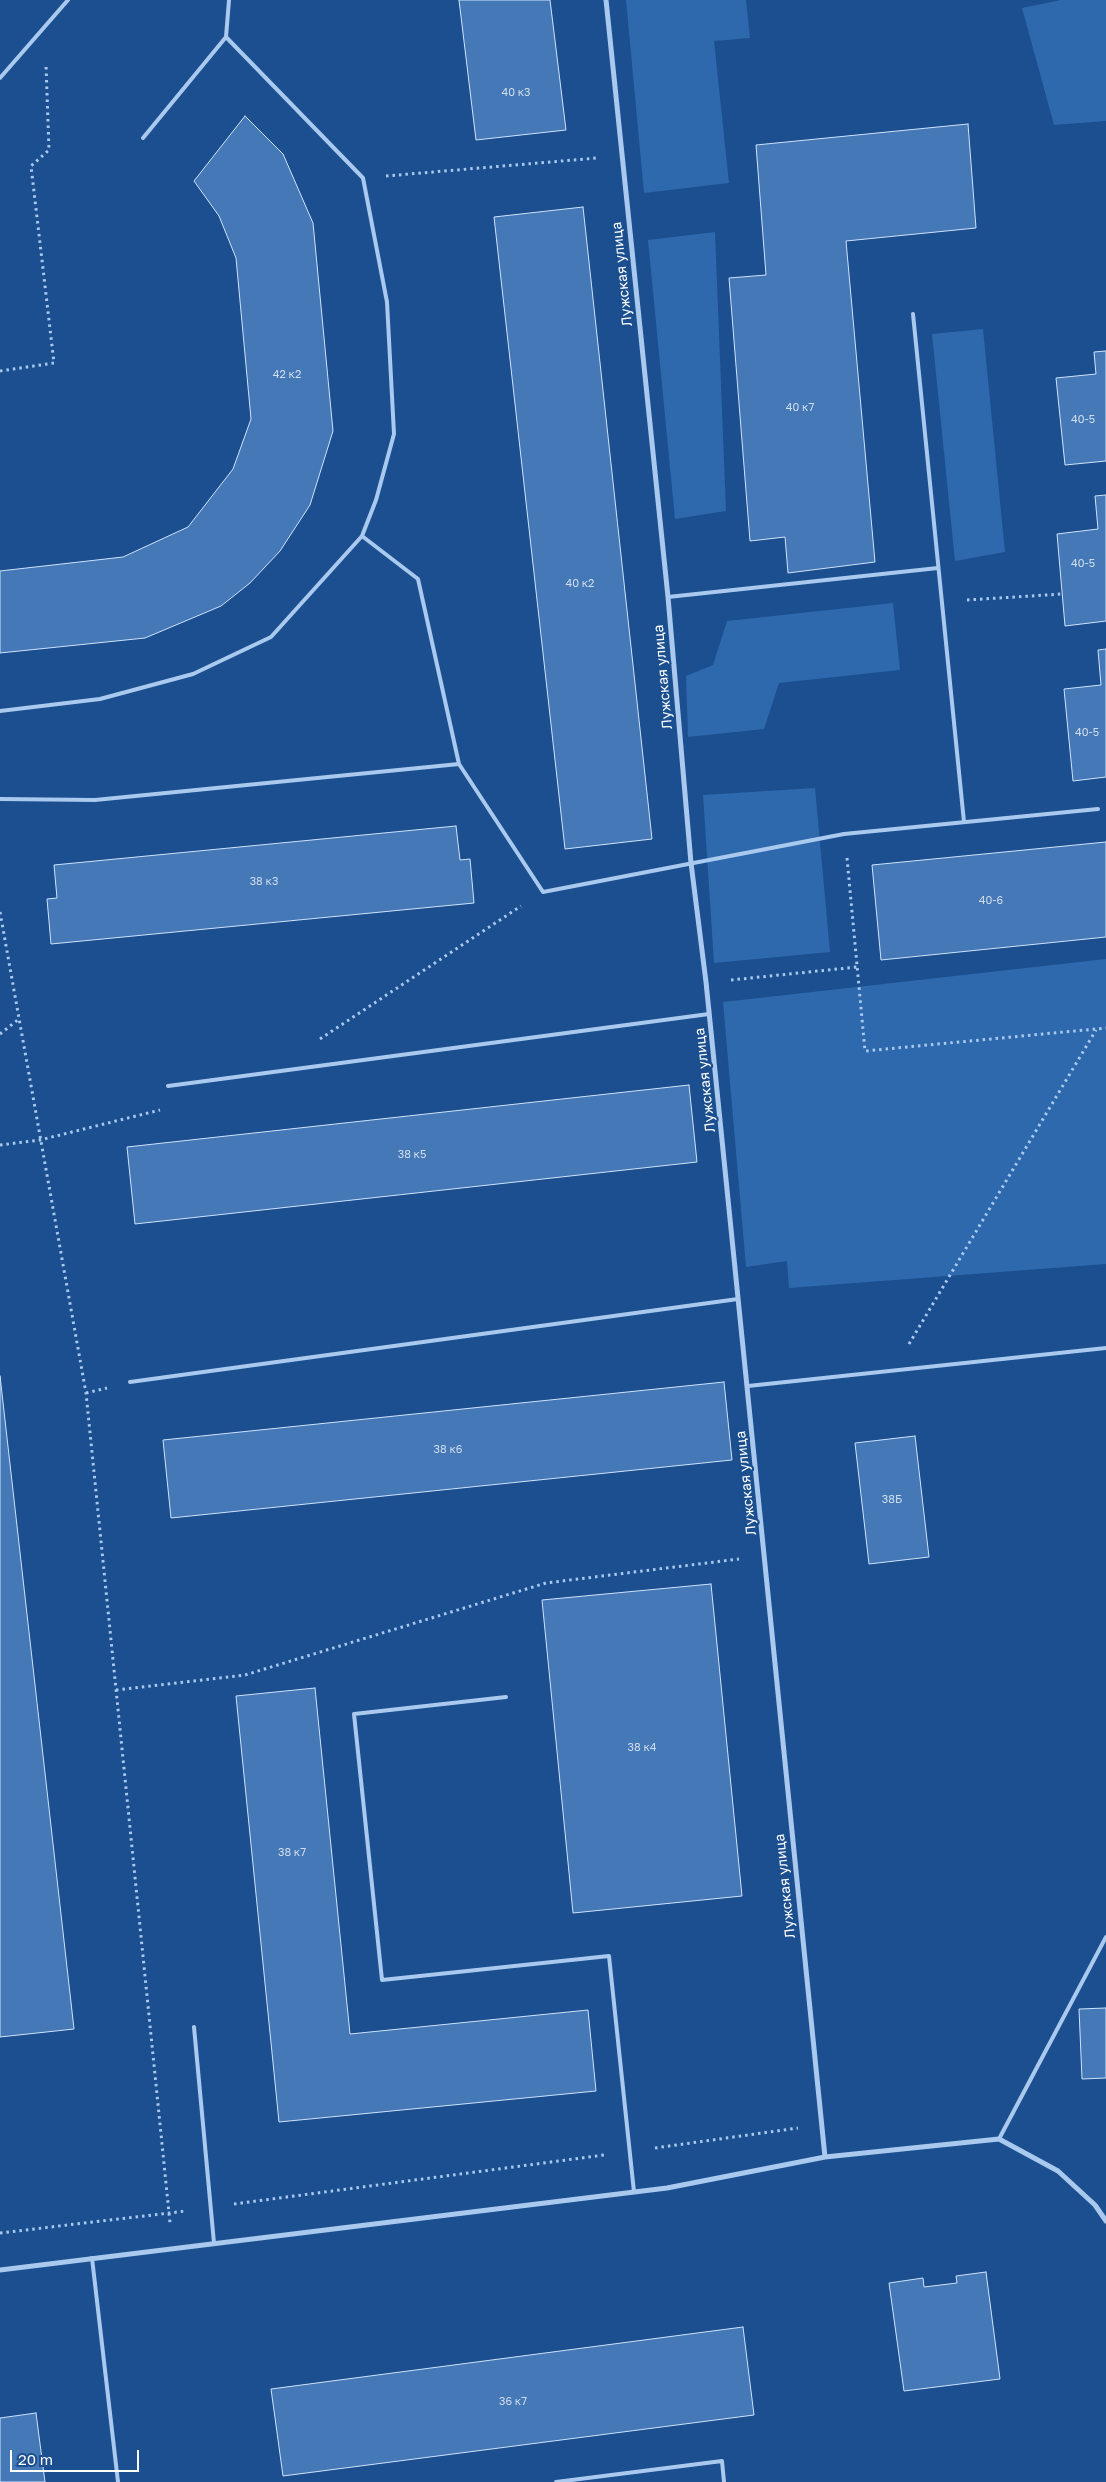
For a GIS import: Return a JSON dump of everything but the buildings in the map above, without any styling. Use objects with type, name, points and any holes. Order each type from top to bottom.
[{"type":"street","name":"Лужская улица","points":[[606,0],[668,597],[691,863],[710,1014],[820,2125],[825,2157]]},
{"type":"street","points":[[0,2270],[667,2188],[825,2157],[999,2139],[1058,2171],[1095,2205],[1106,2221]]},
{"type":"lane","points":[[0,78],[68,0]]},
{"type":"lane","points":[[142,138],[226,37],[229,0]]},
{"type":"lane","points":[[0,711],[100,698],[194,674],[271,637],[362,536],[376,500],[394,434],[387,302],[364,178],[226,37]]},
{"type":"lane","points":[[913,314],[964,822]]},
{"type":"lane","points":[[362,536],[418,580],[458,764],[543,892],[844,834],[1098,809]]},
{"type":"lane","points":[[668,597],[938,568]]},
{"type":"lane","points":[[0,799],[94,800],[458,764]]},
{"type":"lane","points":[[168,1086],[710,1014]]},
{"type":"lane","points":[[130,1382],[738,1299]]},
{"type":"lane","points":[[748,1386],[1106,1348]]},
{"type":"lane","points":[[506,1697],[354,1714],[382,1980],[609,1956],[634,2192]]},
{"type":"lane","points":[[999,2139],[1106,1937]]},
{"type":"lane","points":[[194,2027],[214,2243]]},
{"type":"lane","points":[[92,2258],[118,2482]]},
{"type":"lane","points":[[556,2482],[722,2461],[724,2482]]},
{"type":"path","points":[[0,371],[54,363],[31,166],[49,150],[44,27]]},
{"type":"path","points":[[364,178],[621,156]]},
{"type":"path","points":[[941,602],[1062,594]]},
{"type":"path","points":[[844,834],[865,1051],[1106,1028]]},
{"type":"path","points":[[318,1040],[543,892]]},
{"type":"path","points":[[0,912],[86,1393],[173,2248]]},
{"type":"path","points":[[706,982],[857,967]]},
{"type":"path","points":[[0,1034],[19,1018]]},
{"type":"path","points":[[893,1370],[1096,1029]]},
{"type":"path","points":[[0,1145],[40,1140],[160,1110],[168,1086]]},
{"type":"path","points":[[116,1690],[244,1675],[546,1583],[764,1556]]},
{"type":"path","points":[[0,2233],[210,2208],[820,2125]]},
{"type":"shaded area","points":[[626,0],[746,0],[750,38],[714,41],[729,183],[644,193]]},
{"type":"shaded area","points":[[1061,0],[1106,0],[1106,121],[1054,125],[1022,8]]},
{"type":"shaded area","points":[[715,232],[726,511],[675,519],[648,240]]},
{"type":"shaded area","points":[[983,329],[1005,552],[955,561],[932,334]]},
{"type":"shaded area","points":[[893,603],[900,670],[779,683],[764,729],[688,737],[686,676],[713,665],[727,621]]},
{"type":"shaded area","points":[[815,788],[830,952],[714,963],[703,795]]},
{"type":"shaded area","points":[[1106,959],[1106,1264],[789,1288],[787,1261],[746,1267],[723,1002]]}]
